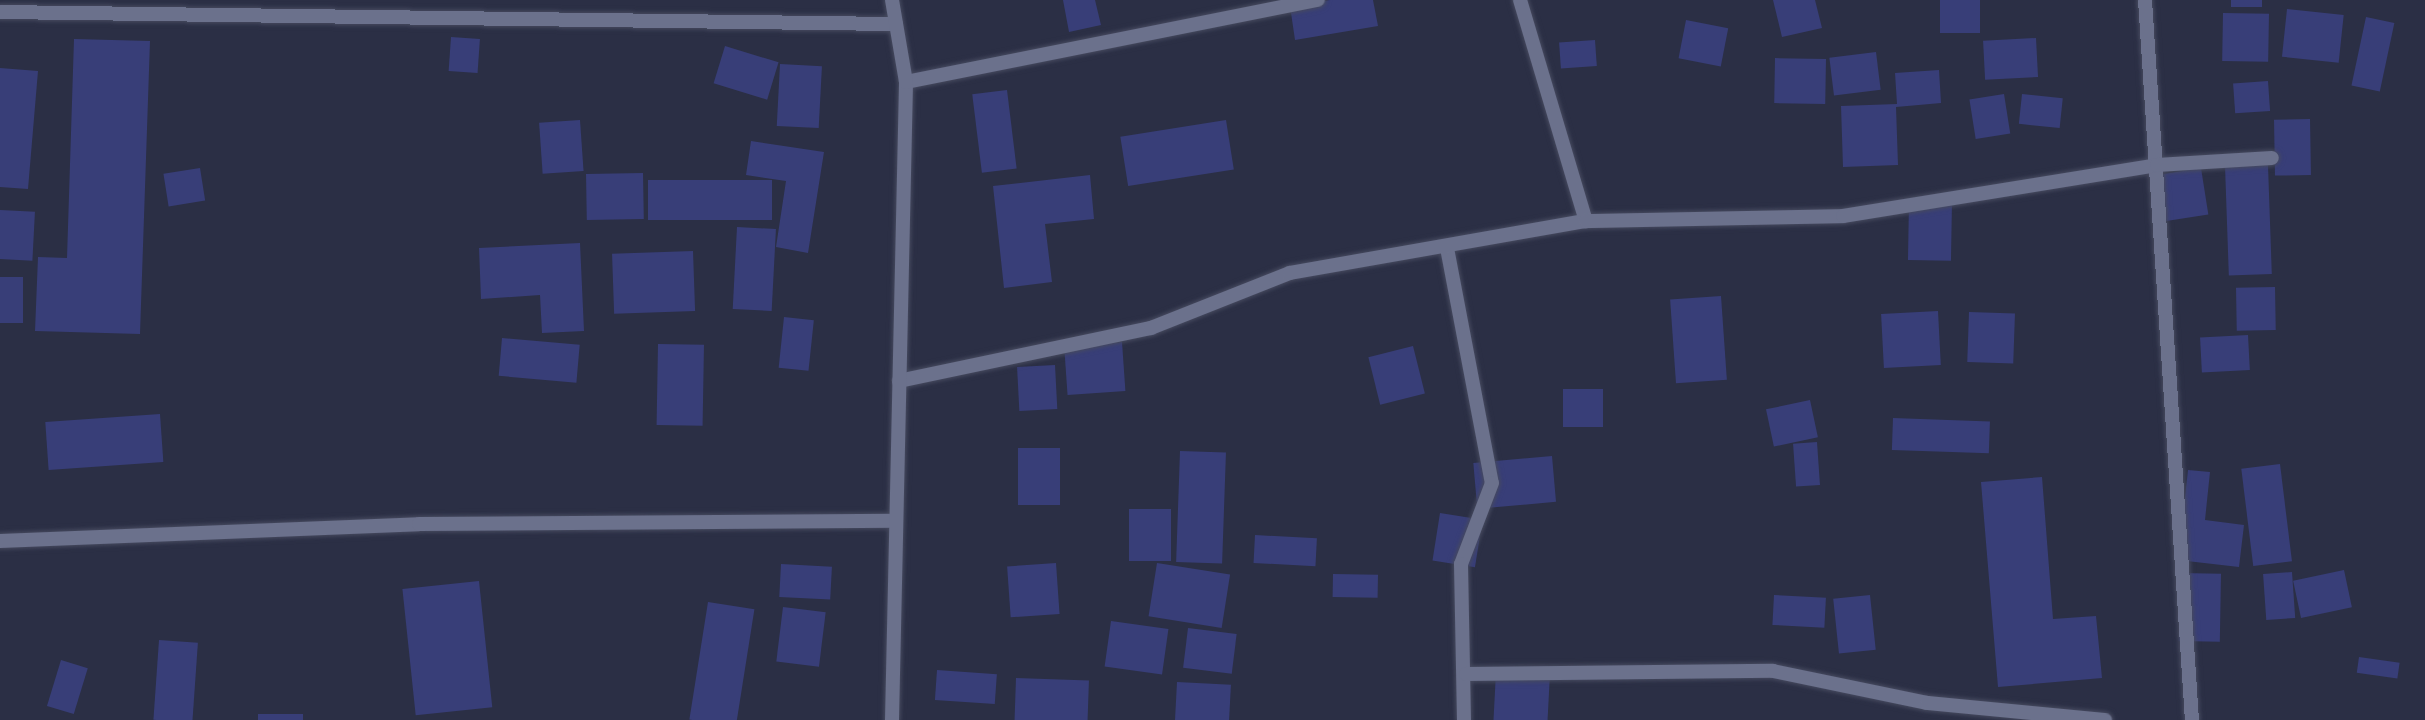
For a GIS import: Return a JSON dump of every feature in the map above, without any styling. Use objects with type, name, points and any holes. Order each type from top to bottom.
[{"type":"street","points":[[892,0],[906,82],[892,720]]},
{"type":"street","points":[[906,82],[1318,0]]},
{"type":"street","points":[[1520,0],[1586,221]]},
{"type":"street","points":[[2145,0],[2192,720]]},
{"type":"street","points":[[0,12],[896,24]]},
{"type":"street","points":[[899,382],[1151,328],[1290,273],[1447,248],[1586,221],[1843,216],[2157,165],[2273,158]]},
{"type":"street","points":[[1447,248],[1492,483],[1461,564],[1466,674],[1464,720]]},
{"type":"street","points":[[0,541],[419,524],[896,521]]},
{"type":"street","points":[[1466,674],[1773,671],[1927,703],[2041,717],[2105,720]]},
{"type":"building","points":[[1063,0],[1095,0],[1101,25],[1069,32]]},
{"type":"building","points":[[1330,0],[1373,0],[1378,26],[1295,40],[1290,6]]},
{"type":"building","points":[[1773,0],[1815,0],[1822,28],[1782,37]]},
{"type":"building","points":[[1940,0],[1980,0],[1980,33],[1940,33]]},
{"type":"building","points":[[2231,0],[2262,0],[2262,7],[2231,7]]},
{"type":"building","points":[[2287,9],[2344,15],[2339,63],[2282,57]]},
{"type":"building","points":[[2223,13],[2269,14],[2268,62],[2222,61]]},
{"type":"building","points":[[2366,17],[2394,23],[2380,91],[2351,85]]},
{"type":"building","points":[[1686,20],[1728,28],[1721,66],[1679,58]]},
{"type":"building","points":[[451,37],[480,39],[478,73],[449,71]]},
{"type":"building","points":[[2036,38],[2038,77],[1985,80],[1983,41]]},
{"type":"building","points":[[74,39],[150,41],[140,334],[35,331],[38,257],[67,258]]},
{"type":"building","points":[[1595,40],[1597,66],[1561,68],[1559,43]]},
{"type":"building","points":[[725,46],[779,62],[767,100],[714,83]]},
{"type":"building","points":[[1876,52],[1881,90],[1834,95],[1829,58]]},
{"type":"building","points":[[1775,58],[1826,59],[1825,104],[1774,103]]},
{"type":"building","points":[[780,64],[822,66],[819,128],[777,126]]},
{"type":"building","points":[[0,68],[38,71],[28,189],[0,187]]},
{"type":"building","points":[[1939,70],[1941,103],[1896,107],[1898,165],[1843,167],[1841,106],[1897,104],[1895,73]]},
{"type":"building","points":[[2268,81],[2270,111],[2235,113],[2233,83]]},
{"type":"building","points":[[1007,90],[1017,168],[982,173],[972,94]]},
{"type":"building","points":[[2004,94],[2010,134],[1976,139],[1969,99]]},
{"type":"building","points":[[2022,94],[2063,98],[2060,128],[2019,124]]},
{"type":"building","points":[[2310,119],[2311,175],[2275,176],[2274,120]]},
{"type":"building","points":[[580,120],[584,171],[543,174],[539,123]]},
{"type":"building","points":[[1226,120],[1234,169],[1128,186],[1120,137]]},
{"type":"building","points":[[751,141],[824,152],[808,253],[776,247],[786,181],[746,175]]},
{"type":"building","points":[[2268,165],[2272,274],[2229,275],[2225,167]]},
{"type":"building","points":[[200,168],[205,201],[169,206],[163,174]]},
{"type":"building","points":[[2201,168],[2208,214],[2160,222],[2153,176]]},
{"type":"building","points":[[643,173],[644,219],[587,220],[586,174]]},
{"type":"building","points":[[1090,175],[1094,219],[1045,224],[1052,282],[1004,288],[993,186]]},
{"type":"building","points":[[648,180],[772,180],[772,220],[648,220]]},
{"type":"building","points":[[1909,201],[1952,202],[1951,261],[1908,260]]},
{"type":"building","points":[[0,210],[35,212],[32,261],[0,259]]},
{"type":"building","points":[[737,227],[776,229],[772,311],[733,309]]},
{"type":"building","points":[[580,243],[584,331],[542,333],[540,295],[481,299],[479,248]]},
{"type":"building","points":[[693,251],[695,311],[614,314],[612,254]]},
{"type":"building","points":[[0,277],[23,277],[23,323],[0,323]]},
{"type":"building","points":[[2275,287],[2276,330],[2237,331],[2236,288]]},
{"type":"building","points":[[1721,296],[1727,380],[1676,383],[1670,300]]},
{"type":"building","points":[[1938,311],[1941,365],[1884,368],[1881,314]]},
{"type":"building","points":[[1969,312],[2015,314],[2013,364],[1967,362]]},
{"type":"building","points":[[784,317],[814,320],[809,371],[779,368]]},
{"type":"building","points":[[2248,335],[2250,370],[2202,372],[2200,338]]},
{"type":"building","points":[[502,338],[580,345],[576,383],[499,376]]},
{"type":"building","points":[[1122,342],[1125,391],[1068,395],[1064,346]]},
{"type":"building","points":[[658,344],[704,345],[703,426],[657,425]]},
{"type":"building","points":[[1413,346],[1425,394],[1380,405],[1368,357]]},
{"type":"building","points":[[1055,365],[1057,409],[1019,411],[1017,367]]},
{"type":"building","points":[[1563,389],[1603,389],[1603,427],[1563,427]]},
{"type":"building","points":[[1810,400],[1818,437],[1774,447],[1766,409]]},
{"type":"building","points":[[160,414],[163,462],[49,470],[45,422]]},
{"type":"building","points":[[1893,418],[1990,421],[1989,453],[1892,450]]},
{"type":"building","points":[[1817,442],[1820,485],[1796,487],[1793,444]]},
{"type":"building","points":[[1018,448],[1060,448],[1060,505],[1018,505]]},
{"type":"building","points":[[1180,451],[1226,453],[1222,564],[1176,562]]},
{"type":"building","points":[[1552,456],[1556,502],[1477,509],[1473,463]]},
{"type":"building","points":[[2280,464],[2292,561],[2253,566],[2241,469]]},
{"type":"building","points":[[2188,470],[2210,472],[2205,520],[2244,525],[2239,567],[2178,560]]},
{"type":"building","points":[[2042,477],[2053,619],[2096,616],[2102,678],[1998,687],[1981,482]]},
{"type":"building","points":[[1129,509],[1171,509],[1171,561],[1129,561]]},
{"type":"building","points":[[1440,513],[1482,520],[1475,567],[1432,560]]},
{"type":"building","points":[[1255,535],[1317,538],[1315,566],[1254,563]]},
{"type":"building","points":[[1056,563],[1060,614],[1011,617],[1007,566]]},
{"type":"building","points":[[1157,563],[1230,575],[1222,628],[1149,616]]},
{"type":"building","points":[[781,564],[832,567],[830,600],[779,597]]},
{"type":"building","points":[[2344,570],[2352,607],[2301,618],[2293,581]]},
{"type":"building","points":[[2292,572],[2295,618],[2266,620],[2263,574]]},
{"type":"building","points":[[2180,573],[2221,574],[2220,642],[2179,641]]},
{"type":"building","points":[[1333,574],[1378,575],[1378,598],[1333,597]]},
{"type":"building","points":[[479,581],[492,707],[416,715],[402,589]]},
{"type":"building","points":[[1774,595],[1826,598],[1824,628],[1772,625]]},
{"type":"building","points":[[1870,595],[1876,650],[1839,654],[1833,599]]},
{"type":"building","points":[[708,602],[754,609],[737,720],[689,720]]},
{"type":"building","points":[[783,607],[826,612],[819,667],[776,662]]},
{"type":"building","points":[[1111,621],[1168,629],[1162,675],[1105,667]]},
{"type":"building","points":[[1188,628],[1237,634],[1232,674],[1183,668]]},
{"type":"building","points":[[159,640],[198,643],[193,720],[153,720]]},
{"type":"building","points":[[2359,657],[2400,663],[2397,679],[2357,673]]},
{"type":"building","points":[[61,660],[88,668],[74,714],[47,706]]},
{"type":"building","points":[[937,670],[997,674],[995,704],[935,700]]},
{"type":"building","points":[[1496,672],[1550,675],[1548,720],[1493,720]]},
{"type":"building","points":[[1016,678],[1089,681],[1088,720],[1015,720]]},
{"type":"building","points":[[1177,682],[1231,685],[1229,720],[1175,720]]},
{"type":"building","points":[[258,714],[303,714],[303,720],[258,720]]}]
